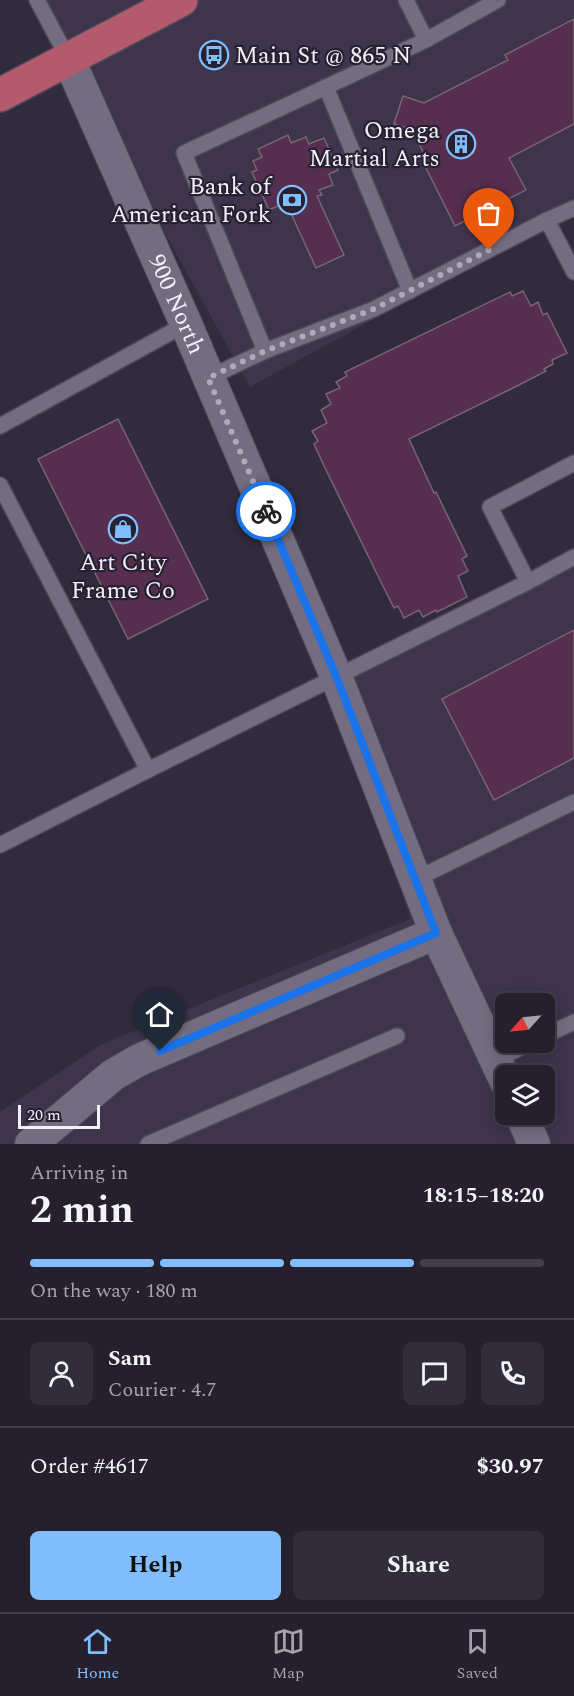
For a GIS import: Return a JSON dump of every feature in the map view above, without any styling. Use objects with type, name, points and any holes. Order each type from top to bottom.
[{"type":"main road","points":[[0,95],[182,0]]},
{"type":"street","name":"900 North","points":[[69,60],[186,324],[336,676],[436,933],[498,1065]]},
{"type":"street","points":[[31,1144],[113,1075],[139,1060],[436,933]]},
{"type":"street","points":[[526,1125],[534,1144]]},
{"type":"lane","points":[[37,0],[69,60]]},
{"type":"lane","points":[[406,0],[426,40]]},
{"type":"lane","points":[[265,351],[184,153],[426,40],[498,0]]},
{"type":"lane","points":[[326,87],[410,291]]},
{"type":"lane","points":[[208,378],[265,351],[374,309],[574,208]]},
{"type":"lane","points":[[548,220],[574,272]]},
{"type":"lane","points":[[0,426],[186,324]]},
{"type":"lane","points":[[528,582],[490,507],[574,463]]},
{"type":"lane","points":[[0,485],[148,770]]},
{"type":"lane","points":[[0,846],[574,557]]},
{"type":"lane","points":[[416,879],[574,802]]},
{"type":"lane","points":[[555,1031],[574,1022]]},
{"type":"lane","points":[[148,1144],[397,1036]]},
{"type":"lane","points":[[507,1065],[520,1053]]},
{"type":"shaded area","points":[[39,0],[574,0],[574,209],[250,387],[69,60]]},
{"type":"shaded area","points":[[574,563],[574,1144],[0,1144],[0,1112],[102,1044],[410,919],[336,676]]},
{"type":"building","points":[[574,19],[574,124],[509,158],[526,190],[455,226],[422,160],[426,158],[412,129],[394,124],[403,96],[424,103],[508,60],[505,55]]},
{"type":"building","name":"Bank of American Fork","points":[[288,135],[291,143],[306,137],[309,144],[324,138],[338,170],[329,174],[333,185],[319,190],[322,195],[317,196],[344,255],[316,268],[289,209],[287,210],[284,203],[269,210],[252,172],[257,170],[253,161],[262,157],[258,149]]},
{"type":"building","points":[[523,291],[531,306],[538,302],[543,315],[547,313],[567,353],[552,360],[553,364],[544,369],[546,371],[409,439],[467,556],[462,559],[468,571],[458,576],[467,597],[423,617],[419,610],[404,618],[398,606],[394,608],[382,584],[314,444],[318,441],[312,431],[327,423],[321,410],[331,404],[326,394],[340,388],[336,382],[347,376],[345,372],[510,292],[512,296]]},
{"type":"building","name":"Art City Frame Co","points":[[118,419],[208,599],[128,639],[38,459]]},
{"type":"building","points":[[574,630],[574,758],[494,800],[442,699]]},
{"type":"way so far","points":[[266,511],[208,378],[265,351],[374,309],[489,250]]},
{"type":"place","name":"Main St @ 865 N","points":[[214,55]]},
{"type":"place","name":"Omega Martial Arts","points":[[461,144]]},
{"type":"place","name":"Bank of American Fork","points":[[292,200]]},
{"type":"place","name":"Art City Frame Co","points":[[123,529]]},
{"type":"route","points":[[160,1051],[436,933],[336,676],[266,511]]}]
